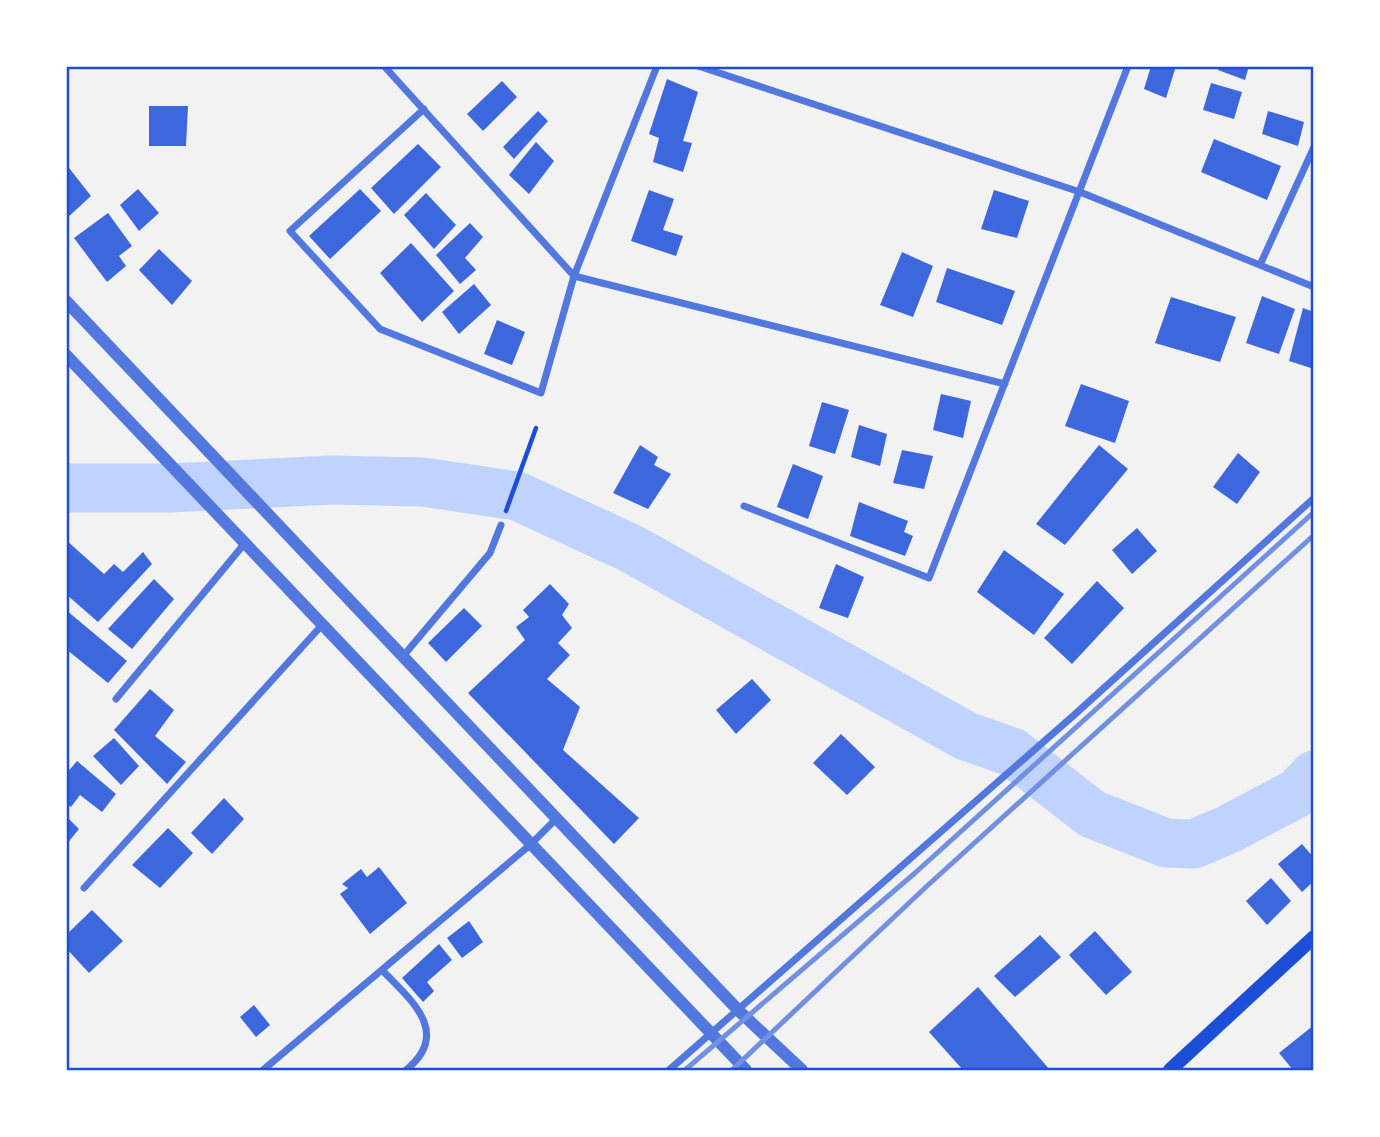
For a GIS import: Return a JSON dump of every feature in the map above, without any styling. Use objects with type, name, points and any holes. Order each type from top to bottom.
[{"type":"main road","points":[[1170,1070],[1314,937]]},
{"type":"street","points":[[384,66],[574,276],[1004,384]]},
{"type":"street","points":[[424,109],[290,231],[380,330],[541,393],[574,276],[657,66]]},
{"type":"street","points":[[698,66],[1080,192],[1314,287]]},
{"type":"street","points":[[744,506],[929,578],[1128,66]]},
{"type":"street","points":[[1260,265],[1314,147]]},
{"type":"street","points":[[66,301],[739,1011],[802,1070]]},
{"type":"street","points":[[66,355],[746,1070]]},
{"type":"street","points":[[669,1070],[1073,716],[1314,498]]},
{"type":"street","points":[[404,656],[491,553],[501,525]]},
{"type":"street","points":[[116,699],[245,543]]},
{"type":"street","points":[[84,888],[322,625]]},
{"type":"street","points":[[263,1070],[530,845],[557,818]]},
{"type":"street","points":[[382,970],[421,1010],[426,1031],[425,1048],[421,1059],[406,1070]]},
{"type":"path","points":[[501,525],[536,428]]},
{"type":"water","points":[[66,474],[80,474],[89,500],[67,501]]},
{"type":"building","points":[[1151,66],[1176,66],[1166,98],[1144,89]]},
{"type":"building","points":[[1219,66],[1249,66],[1245,80],[1218,70]]},
{"type":"building","points":[[667,79],[698,92],[683,141],[692,143],[683,172],[653,162],[659,138],[649,134]]},
{"type":"building","points":[[502,81],[517,97],[483,131],[467,114]]},
{"type":"building","points":[[1211,83],[1242,92],[1234,119],[1203,110]]},
{"type":"building","points":[[149,106],[188,106],[186,146],[149,146]]},
{"type":"building","points":[[538,111],[548,121],[514,159],[503,147]]},
{"type":"building","points":[[1268,111],[1304,122],[1298,146],[1262,134]]},
{"type":"building","points":[[1214,139],[1281,166],[1267,200],[1201,172]]},
{"type":"building","points":[[536,142],[554,161],[529,194],[509,175]]},
{"type":"building","points":[[418,144],[441,167],[394,214],[371,188]]},
{"type":"building","points":[[66,164],[91,196],[66,219]]},
{"type":"building","points":[[138,189],[159,213],[139,231],[120,205]]},
{"type":"building","points":[[360,189],[381,211],[330,259],[309,236]]},
{"type":"building","points":[[649,190],[674,199],[663,230],[683,236],[676,256],[631,241]]},
{"type":"building","points":[[994,190],[1029,201],[1017,238],[981,229]]},
{"type":"building","points":[[426,193],[456,225],[434,249],[404,215]]},
{"type":"building","points":[[108,213],[132,246],[119,256],[126,266],[107,282],[74,238]]},
{"type":"building","points":[[470,223],[483,237],[465,258],[476,270],[460,284],[436,255]]},
{"type":"building","points":[[411,243],[454,291],[422,322],[380,273]]},
{"type":"building","points":[[159,249],[192,281],[172,305],[139,270]]},
{"type":"building","points":[[902,252],[933,266],[913,317],[880,305]]},
{"type":"building","points":[[947,268],[1015,291],[1002,325],[936,302]]},
{"type":"building","points":[[474,284],[491,305],[459,334],[442,312]]},
{"type":"building","points":[[1262,296],[1295,309],[1279,354],[1246,343]]},
{"type":"building","points":[[1171,297],[1236,317],[1220,362],[1155,343]]},
{"type":"building","points":[[1303,308],[1314,312],[1314,369],[1289,361]]},
{"type":"building","points":[[497,320],[525,332],[512,365],[484,354]]},
{"type":"building","points":[[1081,384],[1129,401],[1115,443],[1065,426]]},
{"type":"building","points":[[941,394],[971,401],[963,438],[933,430]]},
{"type":"building","points":[[822,402],[849,410],[835,454],[809,446]]},
{"type":"building","points":[[859,425],[887,434],[880,466],[851,457]]},
{"type":"building","points":[[640,445],[658,457],[654,465],[671,474],[648,509],[613,493]]},
{"type":"building","points":[[1099,445],[1128,469],[1065,545],[1036,524]]},
{"type":"building","points":[[902,450],[933,456],[924,489],[893,483]]},
{"type":"building","points":[[1238,453],[1260,472],[1237,504],[1213,487]]},
{"type":"building","points":[[793,464],[823,476],[808,519],[777,507]]},
{"type":"building","points":[[859,502],[908,521],[904,532],[913,536],[905,556],[850,536]]},
{"type":"building","points":[[1137,528],[1157,551],[1132,574],[1112,550]]},
{"type":"building","points":[[66,540],[104,574],[114,564],[123,572],[143,552],[152,564],[98,622],[66,594]]},
{"type":"building","points":[[1004,550],[1064,594],[1034,635],[977,592]]},
{"type":"building","points":[[836,564],[864,577],[848,618],[819,608]]},
{"type":"building","points":[[154,579],[174,599],[132,649],[108,629]]},
{"type":"building","points":[[1097,581],[1124,608],[1072,664],[1044,638]]},
{"type":"building","points":[[550,584],[569,604],[562,615],[572,628],[558,643],[570,655],[547,679],[580,707],[563,750],[639,818],[614,844],[468,693],[525,640],[516,627],[529,617],[523,610]]},
{"type":"building","points":[[464,608],[482,626],[446,662],[428,643]]},
{"type":"building","points":[[66,610],[127,661],[108,683],[66,649]]},
{"type":"building","points":[[752,679],[771,700],[736,734],[716,710]]},
{"type":"building","points":[[150,689],[174,710],[155,736],[186,762],[167,784],[114,730]]},
{"type":"building","points":[[841,734],[875,767],[847,795],[813,763]]},
{"type":"building","points":[[114,738],[139,766],[121,785],[93,756]]},
{"type":"building","points":[[77,761],[116,794],[102,812],[80,795],[71,807],[66,803],[66,774]]},
{"type":"building","points":[[224,798],[244,819],[212,854],[191,833]]},
{"type":"building","points":[[66,816],[79,829],[66,845]]},
{"type":"building","points":[[168,828],[193,853],[160,888],[132,865]]},
{"type":"building","points":[[1302,844],[1314,858],[1314,881],[1302,892],[1278,864]]},
{"type":"building","points":[[379,867],[407,903],[370,934],[340,894],[348,888],[342,884],[361,869],[367,877]]},
{"type":"building","points":[[1271,878],[1291,901],[1267,925],[1246,901]]},
{"type":"building","points":[[92,910],[123,941],[89,973],[66,948],[66,935]]},
{"type":"building","points":[[469,921],[483,942],[462,958],[447,938]]},
{"type":"building","points":[[1095,931],[1132,972],[1106,995],[1069,955]]},
{"type":"building","points":[[1040,935],[1061,957],[1015,997],[994,976]]},
{"type":"building","points":[[439,944],[452,960],[427,982],[434,991],[423,1002],[402,978]]},
{"type":"building","points":[[978,987],[1050,1070],[963,1070],[929,1032]]},
{"type":"building","points":[[254,1005],[270,1025],[256,1037],[240,1017]]},
{"type":"building","points":[[1314,1025],[1314,1070],[1293,1070],[1279,1053]]},
{"type":"waterway","points":[[66,488],[170,488],[332,480],[423,482],[517,496],[630,548],[966,736],[1012,752],[1092,814],[1166,843],[1194,844],[1229,829],[1297,793],[1314,775]]},
{"type":"railway","points":[[685,1070],[915,873],[1314,512]]},
{"type":"railway","points":[[732,1070],[927,886],[1314,535]]}]
